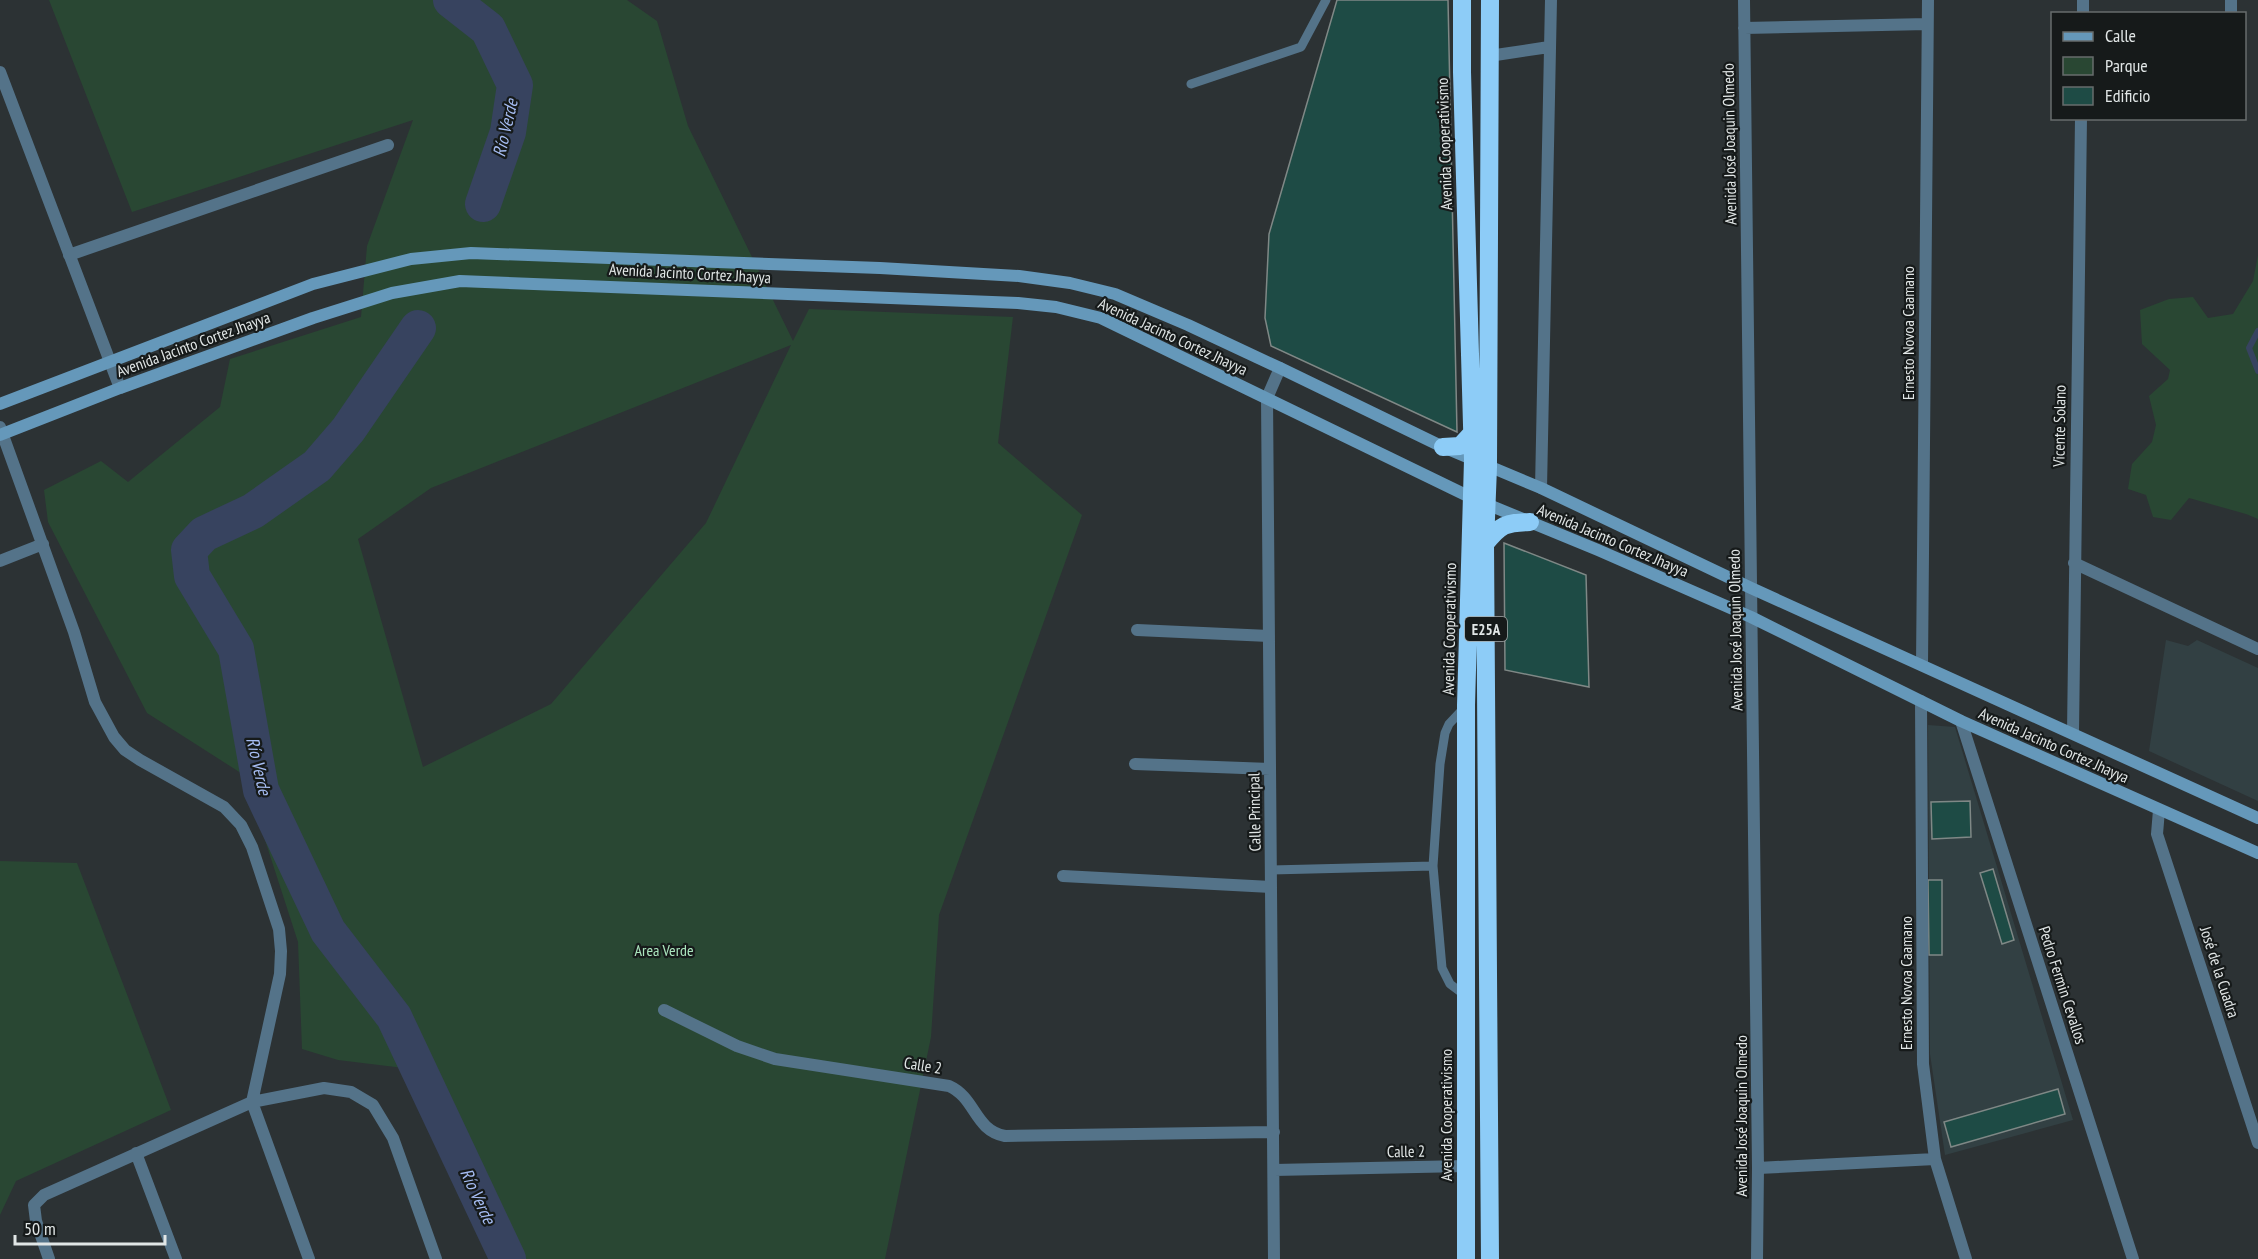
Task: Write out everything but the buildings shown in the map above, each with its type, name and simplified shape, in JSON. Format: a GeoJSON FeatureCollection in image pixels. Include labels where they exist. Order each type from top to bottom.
{"type":"FeatureCollection","features":[{"type":"Feature","properties":{"kind":"highway","name":"Avenida Cooperativismo"},"geometry":{"type":"LineString","coordinates":[[1462,0],[1472,433],[1480,464]]}},
{"type":"Feature","properties":{"kind":"highway","name":"Avenida Cooperativismo"},"geometry":{"type":"LineString","coordinates":[[1466,1259],[1466,705],[1479,502],[1490,0]]}},
{"type":"Feature","properties":{"kind":"highway"},"geometry":{"type":"LineString","coordinates":[[1443,447],[1460,446],[1472,433]]}},
{"type":"Feature","properties":{"kind":"highway","name":"Avenida Cooperativismo"},"geometry":{"type":"LineString","coordinates":[[1479,502],[1485,544],[1490,1259]]}},
{"type":"Feature","properties":{"kind":"highway"},"geometry":{"type":"LineString","coordinates":[[1485,544],[1497,529],[1508,522],[1530,522]]}},
{"type":"Feature","properties":{"kind":"street"},"geometry":{"type":"LineString","coordinates":[[1540,488],[1551,0]]}},
{"type":"Feature","properties":{"kind":"street","name":"Avenida José Joaquin Olmedo"},"geometry":{"type":"LineString","coordinates":[[1744,0],[1758,1168],[1757,1259]]}},
{"type":"Feature","properties":{"kind":"street","name":"Ernesto Novoa Caamano"},"geometry":{"type":"LineString","coordinates":[[1922,665],[1928,0]]}},
{"type":"Feature","properties":{"kind":"street"},"geometry":{"type":"LineString","coordinates":[[1744,28],[1927,24]]}},
{"type":"Feature","properties":{"kind":"street"},"geometry":{"type":"LineString","coordinates":[[1490,56],[1550,47]]}},
{"type":"Feature","properties":{"kind":"street"},"geometry":{"type":"LineString","coordinates":[[0,72],[120,388]]}},
{"type":"Feature","properties":{"kind":"street","name":"Vicente Solano"},"geometry":{"type":"LineString","coordinates":[[2073,734],[2081,120]]}},
{"type":"Feature","properties":{"kind":"street"},"geometry":{"type":"LineString","coordinates":[[69,255],[388,145]]}},
{"type":"Feature","properties":{"kind":"street","name":"Avenida Jacinto Cortez Jhayya"},"geometry":{"type":"LineString","coordinates":[[0,404],[313,284],[411,259],[471,253],[880,268],[1050,280],[1115,294],[1280,368],[1480,464],[1540,488],[1751,588],[2258,818]]}},
{"type":"Feature","properties":{"kind":"street","name":"Avenida Jacinto Cortez Jhayya"},"geometry":{"type":"LineString","coordinates":[[1,432],[313,318],[383,296],[460,281],[1018,303],[1056,307],[1101,318],[1479,502],[1751,617],[1961,721],[2258,853]]}},
{"type":"Feature","properties":{"kind":"street","name":"Calle Principal"},"geometry":{"type":"LineString","coordinates":[[1274,1259],[1267,398],[1280,368]]}},
{"type":"Feature","properties":{"kind":"street"},"geometry":{"type":"LineString","coordinates":[[1,432],[43,544],[95,702],[114,737],[125,750],[140,760],[224,807],[241,825],[252,847],[279,929],[281,951],[280,974],[274,1006],[252,1102],[309,1259]]}},
{"type":"Feature","properties":{"kind":"street"},"geometry":{"type":"LineString","coordinates":[[0,561],[43,544]]}},
{"type":"Feature","properties":{"kind":"street"},"geometry":{"type":"LineString","coordinates":[[2074,562],[2258,649]]}},
{"type":"Feature","properties":{"kind":"street"},"geometry":{"type":"LineString","coordinates":[[1137,630],[1269,636]]}},
{"type":"Feature","properties":{"kind":"street","name":"Ernesto Novoa Caamano"},"geometry":{"type":"LineString","coordinates":[[1921,701],[1923,1064],[1935,1159],[1966,1259]]}},
{"type":"Feature","properties":{"kind":"street","name":"Pedro Fermin Cevallos"},"geometry":{"type":"LineString","coordinates":[[1961,721],[2133,1259]]}},
{"type":"Feature","properties":{"kind":"street"},"geometry":{"type":"LineString","coordinates":[[1136,764],[1270,769]]}},
{"type":"Feature","properties":{"kind":"street","name":"José de la Cuadra"},"geometry":{"type":"LineString","coordinates":[[2159,810],[2157,834],[2258,1143]]}},
{"type":"Feature","properties":{"kind":"street"},"geometry":{"type":"LineString","coordinates":[[1063,876],[1271,887]]}},
{"type":"Feature","properties":{"kind":"street","name":"Calle 2"},"geometry":{"type":"LineString","coordinates":[[664,1010],[737,1046],[775,1059],[949,1086],[965,1096],[982,1124],[996,1134],[1274,1132]]}},
{"type":"Feature","properties":{"kind":"street"},"geometry":{"type":"LineString","coordinates":[[49,1259],[36,1221],[34,1205],[44,1195],[252,1102],[324,1088],[351,1092],[373,1105],[393,1138],[436,1259]]}},
{"type":"Feature","properties":{"kind":"street"},"geometry":{"type":"LineString","coordinates":[[136,1154],[176,1259]]}},
{"type":"Feature","properties":{"kind":"street"},"geometry":{"type":"LineString","coordinates":[[1758,1168],[1935,1159]]}},
{"type":"Feature","properties":{"kind":"street","name":"Calle 2"},"geometry":{"type":"LineString","coordinates":[[1274,1170],[1465,1166]]}},
{"type":"Feature","properties":{"kind":"lane"},"geometry":{"type":"LineString","coordinates":[[1191,84],[1301,47],[1326,0]]}},
{"type":"Feature","properties":{"kind":"lane"},"geometry":{"type":"LineString","coordinates":[[1466,705],[1449,724],[1445,733],[1440,764],[1433,866],[1442,968],[1450,984],[1462,993],[1466,1001]]}},
{"type":"Feature","properties":{"kind":"lane"},"geometry":{"type":"LineString","coordinates":[[1271,870],[1433,866]]}},
{"type":"Feature","properties":{"kind":"shaded area"},"geometry":{"type":"Polygon","coordinates":[[[2166,640],[2188,646],[2197,640],[2258,668],[2258,801],[2149,751],[2166,640]]]}},
{"type":"Feature","properties":{"kind":"shaded area"},"geometry":{"type":"Polygon","coordinates":[[[1928,725],[1955,727],[2073,1120],[1945,1155],[1930,1054],[1928,725]]]}},
{"type":"Feature","properties":{"kind":"green space","name":"Area Verde"},"geometry":{"type":"Polygon","coordinates":[[[49,0],[627,0],[657,21],[688,126],[793,341],[809,309],[1013,317],[998,443],[1082,515],[939,915],[931,1037],[885,1259],[496,1259],[475,1185],[420,1070],[338,1060],[302,1049],[298,942],[244,775],[147,713],[48,522],[44,490],[101,461],[128,482],[220,407],[230,359],[361,317],[367,246],[413,120],[132,212],[49,0]],[[791,345],[431,488],[358,539],[423,767],[551,704],[706,523],[791,345]]]}},
{"type":"Feature","properties":{"kind":"green space"},"geometry":{"type":"Polygon","coordinates":[[[2258,255],[2258,519],[2189,498],[2171,520],[2153,517],[2146,495],[2128,489],[2132,464],[2152,442],[2156,425],[2149,396],[2168,379],[2170,370],[2142,344],[2140,310],[2169,299],[2193,297],[2208,318],[2233,314],[2253,281],[2258,255]]]}},
{"type":"Feature","properties":{"kind":"green space"},"geometry":{"type":"Polygon","coordinates":[[[0,861],[77,863],[171,1110],[16,1181],[0,1215],[0,861]]]}},
{"type":"Feature","properties":{"kind":"waterway","name":"Río Verde"},"geometry":{"type":"LineString","coordinates":[[451,0],[488,29],[515,85],[508,132],[483,204]]}},
{"type":"Feature","properties":{"kind":"waterway","name":"Río Verde"},"geometry":{"type":"LineString","coordinates":[[418,328],[348,430],[317,466],[253,511],[204,534],[189,550],[192,576],[236,649],[261,790],[328,931],[394,1017],[508,1259]]}},
{"type":"Feature","properties":{"kind":"waterway"},"geometry":{"type":"LineString","coordinates":[[2258,331],[2249,348],[2258,371]]}}]}
